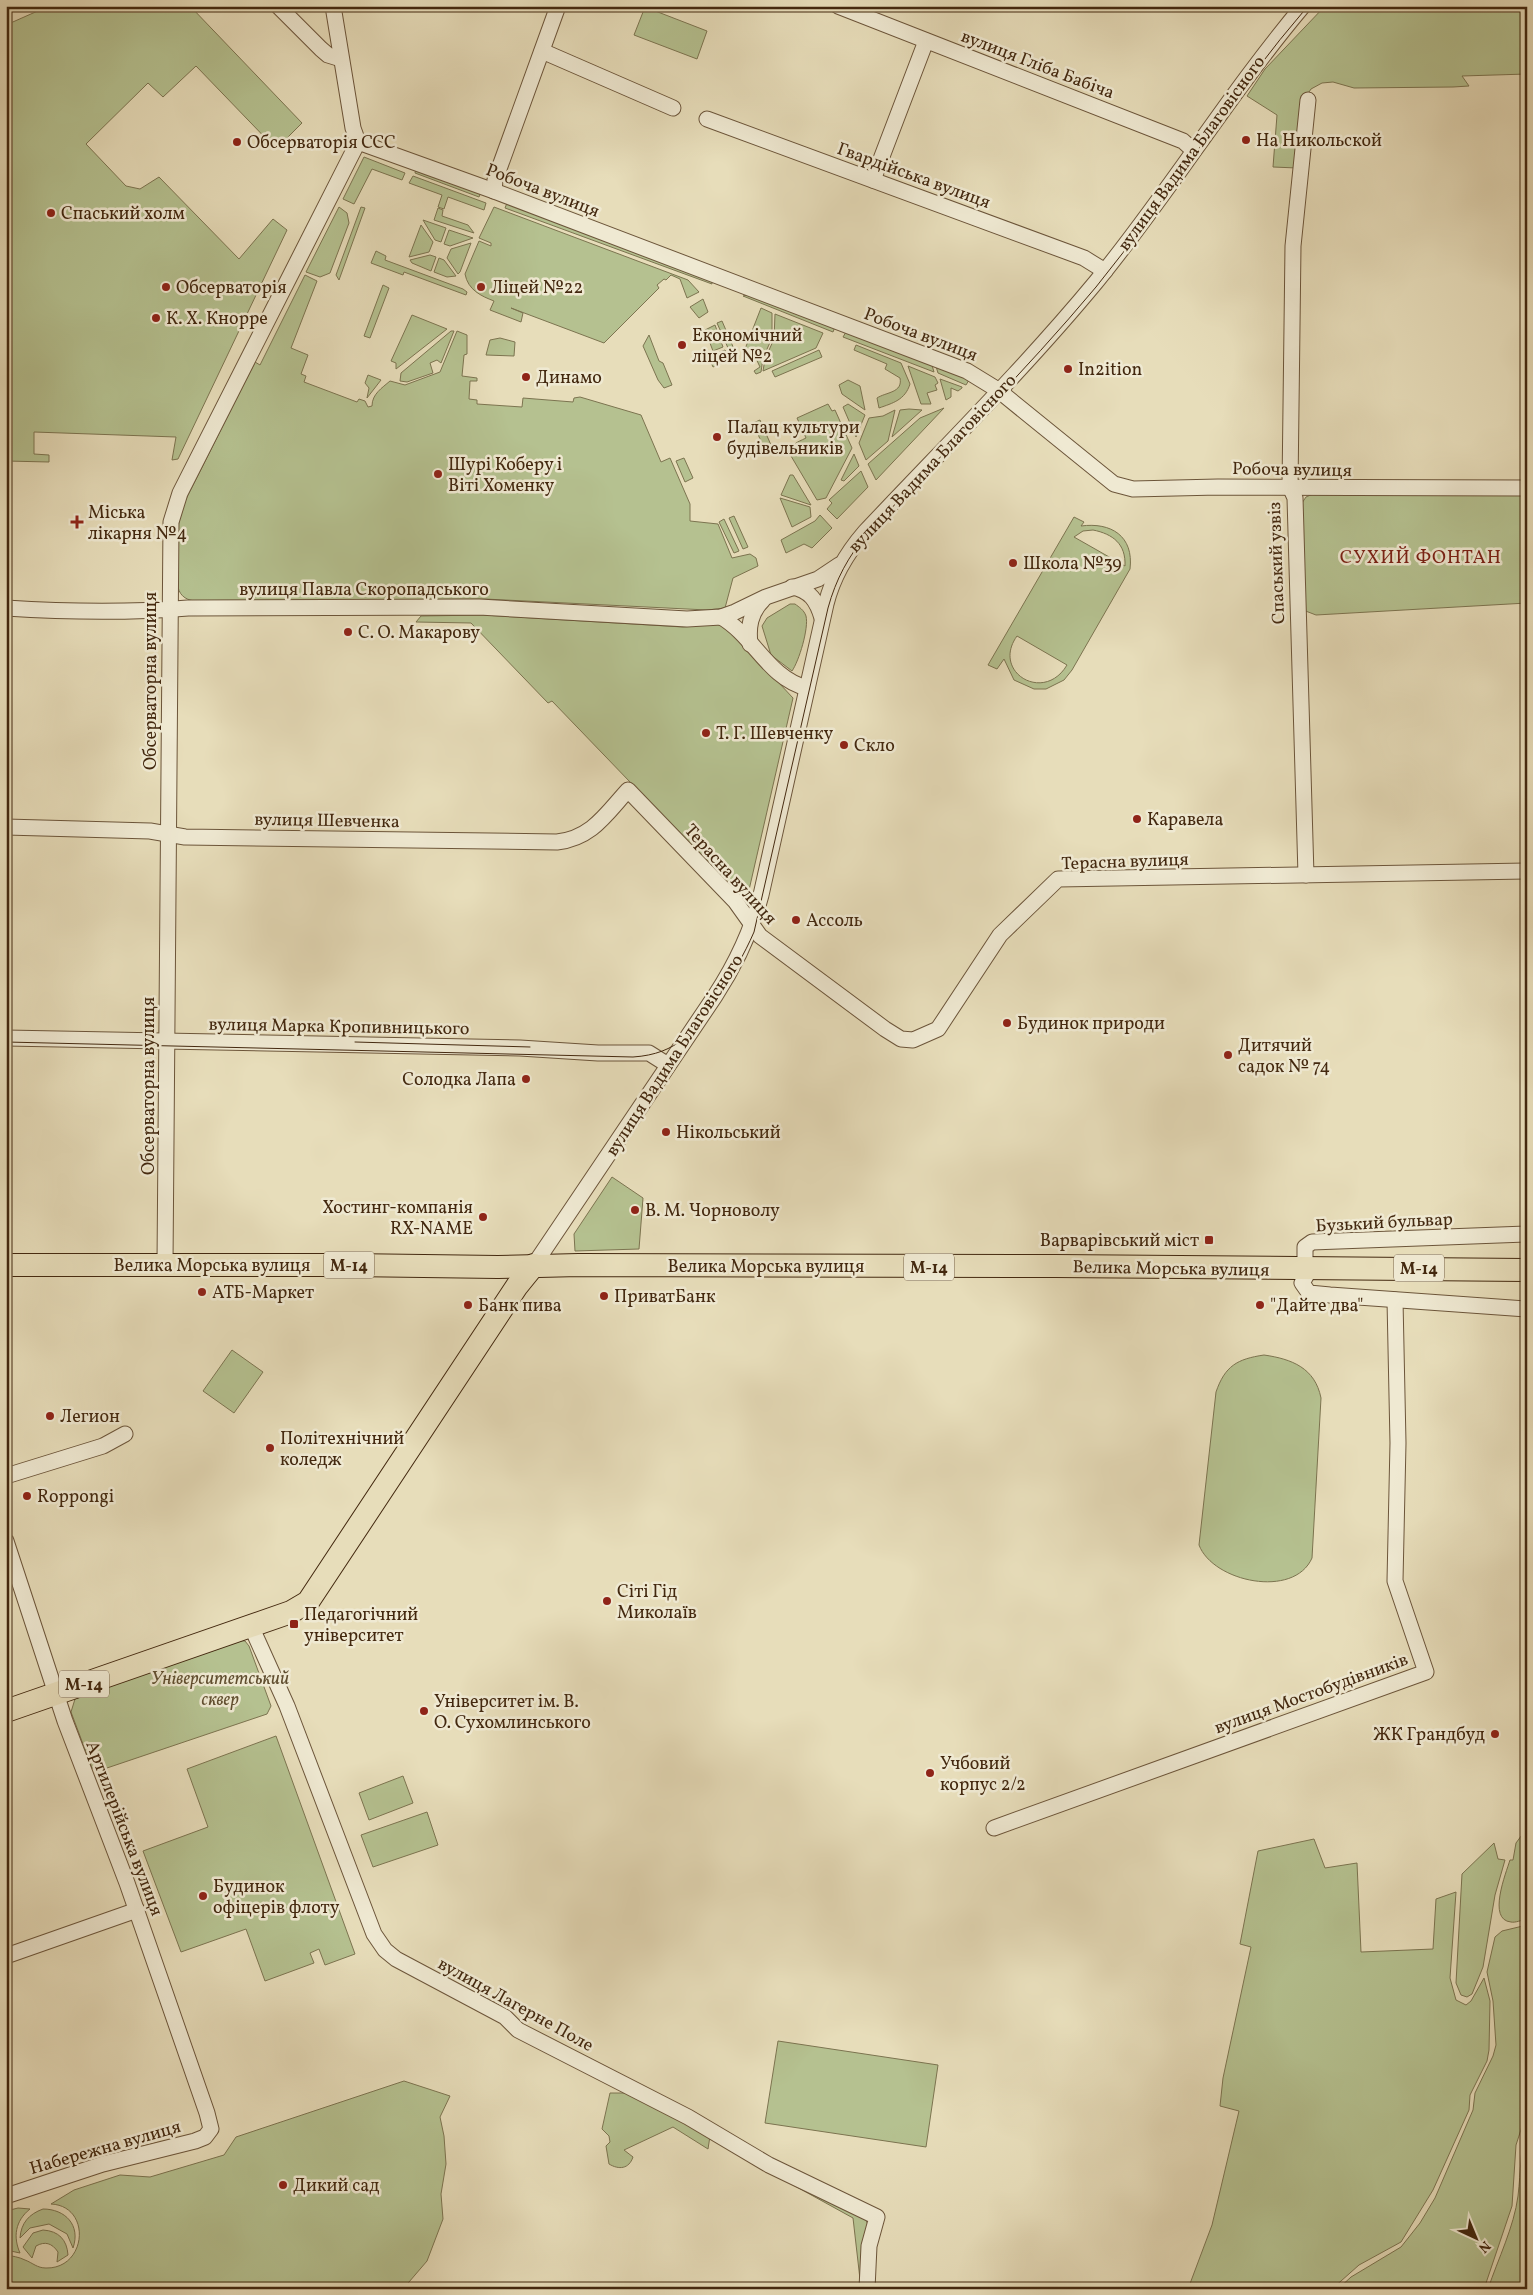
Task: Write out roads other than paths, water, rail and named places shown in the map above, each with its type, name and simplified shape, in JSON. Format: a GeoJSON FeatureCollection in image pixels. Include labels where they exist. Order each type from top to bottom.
{"type":"FeatureCollection","features":[{"type":"Feature","properties":{"kind":"highway","name":"Велика Морська вулиця"},"geometry":{"type":"LineString","coordinates":[[6,1265],[165,1264],[498,1268],[534,1265],[1527,1270]]}},
{"type":"Feature","properties":{"kind":"highway","name":"вулиця Вадима Благовісного"},"geometry":{"type":"LineString","coordinates":[[6,1711],[291,1612],[308,1602],[517,1286],[534,1265]]}},
{"type":"Feature","properties":{"kind":"street"},"geometry":{"type":"LineString","coordinates":[[278,6],[328,55],[341,59]]}},
{"type":"Feature","properties":{"kind":"street"},"geometry":{"type":"LineString","coordinates":[[333,6],[341,59],[358,142]]}},
{"type":"Feature","properties":{"kind":"street"},"geometry":{"type":"LineString","coordinates":[[494,191],[495,180],[558,6]]}},
{"type":"Feature","properties":{"kind":"street","name":"вулиця Гліба Бабіча"},"geometry":{"type":"LineString","coordinates":[[838,6],[1183,141],[1194,150]]}},
{"type":"Feature","properties":{"kind":"street","name":"вулиця Вадима Благовісного"},"geometry":{"type":"LineString","coordinates":[[534,1265],[727,976],[742,951],[753,926],[822,618],[830,586],[842,562],[865,532],[1051,335],[1105,271],[1268,47],[1303,6]]}},
{"type":"Feature","properties":{"kind":"street"},"geometry":{"type":"LineString","coordinates":[[873,180],[926,41]]}},
{"type":"Feature","properties":{"kind":"street"},"geometry":{"type":"LineString","coordinates":[[542,51],[673,108]]}},
{"type":"Feature","properties":{"kind":"street","name":"Спаський узвіз"},"geometry":{"type":"LineString","coordinates":[[1306,875],[1295,498],[1290,487],[1294,246],[1308,100]]}},
{"type":"Feature","properties":{"kind":"street","name":"Гвардійська вулиця"},"geometry":{"type":"LineString","coordinates":[[707,119],[1084,258],[1105,271]]}},
{"type":"Feature","properties":{"kind":"street","name":"Робоча вулиця"},"geometry":{"type":"LineString","coordinates":[[358,142],[494,191],[968,370],[998,390],[1114,484],[1134,489],[1290,487],[1527,488]]}},
{"type":"Feature","properties":{"kind":"street","name":"Обсерваторна вулиця"},"geometry":{"type":"LineString","coordinates":[[165,1264],[169,539],[171,522],[177,501],[358,142]]}},
{"type":"Feature","properties":{"kind":"street","name":"вулиця Павла Скоропадського"},"geometry":{"type":"LineString","coordinates":[[6,608],[62,611],[479,607],[688,619],[721,617],[792,587],[818,580],[842,562]]}},
{"type":"Feature","properties":{"kind":"street"},"geometry":{"type":"LineString","coordinates":[[792,587],[809,593],[816,601],[822,618]]}},
{"type":"Feature","properties":{"kind":"street"},"geometry":{"type":"LineString","coordinates":[[750,644],[750,620],[757,606],[766,597]]}},
{"type":"Feature","properties":{"kind":"street"},"geometry":{"type":"LineString","coordinates":[[721,617],[736,627],[750,644],[788,681],[807,688]]}},
{"type":"Feature","properties":{"kind":"street","name":"Терасна вулиця"},"geometry":{"type":"LineString","coordinates":[[628,790],[735,901],[770,945],[901,1039],[913,1040],[938,1029],[1000,935],[1058,879],[1527,871]]}},
{"type":"Feature","properties":{"kind":"street","name":"вулиця Шевченка"},"geometry":{"type":"LineString","coordinates":[[6,827],[150,831],[186,837],[564,841],[585,835],[628,790]]}},
{"type":"Feature","properties":{"kind":"street","name":"вулиця Марка Кропивницького"},"geometry":{"type":"LineString","coordinates":[[6,1038],[520,1048],[598,1053],[649,1053],[668,1065]]}},
{"type":"Feature","properties":{"kind":"street","name":"Бузький бульвар"},"geometry":{"type":"LineString","coordinates":[[1527,1234],[1312,1242],[1305,1247],[1305,1260],[1310,1269],[1302,1283],[1310,1293],[1527,1309]]}},
{"type":"Feature","properties":{"kind":"street","name":"вулиця Мостобудівників"},"geometry":{"type":"LineString","coordinates":[[994,1828],[1426,1672],[1395,1581],[1398,1443],[1396,1300]]}},
{"type":"Feature","properties":{"kind":"street"},"geometry":{"type":"LineString","coordinates":[[6,1476],[103,1446],[125,1434]]}},
{"type":"Feature","properties":{"kind":"street","name":"Артилерійська вулиця"},"geometry":{"type":"LineString","coordinates":[[6,1541],[85,1778],[137,1910],[207,2114],[210,2129]]}},
{"type":"Feature","properties":{"kind":"street","name":"вулиця Лагерне Поле"},"geometry":{"type":"LineString","coordinates":[[251,1626],[287,1706],[374,1934],[385,1950],[420,1973],[505,2017],[518,2030],[688,2117],[769,2164],[877,2217],[868,2246],[867,2289]]}},
{"type":"Feature","properties":{"kind":"street"},"geometry":{"type":"LineString","coordinates":[[6,1956],[137,1910]]}},
{"type":"Feature","properties":{"kind":"street","name":"Набережна вулиця"},"geometry":{"type":"LineString","coordinates":[[6,2196],[103,2164],[195,2141],[205,2137],[210,2129]]}},
{"type":"Feature","properties":{"kind":"tram line"},"geometry":{"type":"LineString","coordinates":[[6,1042],[633,1057],[649,1055],[674,1046],[693,1030],[718,996],[738,965],[754,932],[828,608],[835,587],[848,560],[867,534],[1012,381],[1096,287],[1150,217],[1253,75],[1308,6]]}},
{"type":"Feature","properties":{"kind":"tram line"},"geometry":{"type":"LineString","coordinates":[[355,1042],[530,1047]]}},
{"type":"Feature","properties":{"kind":"place","name":"На Никольской"},"geometry":{"type":"Point","coordinates":[1246,140]}},
{"type":"Feature","properties":{"kind":"place","name":"Обсерваторія ССС"},"geometry":{"type":"Point","coordinates":[237,142]}},
{"type":"Feature","properties":{"kind":"place","name":"Спаський холм"},"geometry":{"type":"Point","coordinates":[51,213]}},
{"type":"Feature","properties":{"kind":"place","name":"Обсерваторія"},"geometry":{"type":"Point","coordinates":[166,287]}},
{"type":"Feature","properties":{"kind":"place","name":"Ліцей №22"},"geometry":{"type":"Point","coordinates":[481,287]}},
{"type":"Feature","properties":{"kind":"place","name":"К. Х. Кнорре"},"geometry":{"type":"Point","coordinates":[156,318]}},
{"type":"Feature","properties":{"kind":"place","name":"Економічний ліцей №2"},"geometry":{"type":"Point","coordinates":[682,345]}},
{"type":"Feature","properties":{"kind":"place","name":"In2ition"},"geometry":{"type":"Point","coordinates":[1068,369]}},
{"type":"Feature","properties":{"kind":"place","name":"Динамо"},"geometry":{"type":"Point","coordinates":[526,377]}},
{"type":"Feature","properties":{"kind":"place","name":"Палац культури будівельників"},"geometry":{"type":"Point","coordinates":[717,437]}},
{"type":"Feature","properties":{"kind":"place","name":"Шурі Коберу і Віті Хоменку"},"geometry":{"type":"Point","coordinates":[438,474]}},
{"type":"Feature","properties":{"kind":"place","name":"Міська лікарня №4"},"geometry":{"type":"Point","coordinates":[77,522]}},
{"type":"Feature","properties":{"kind":"place","name":"Школа №39"},"geometry":{"type":"Point","coordinates":[1013,563]}},
{"type":"Feature","properties":{"kind":"place","name":"С. О. Макарову"},"geometry":{"type":"Point","coordinates":[348,632]}},
{"type":"Feature","properties":{"kind":"place","name":"Т. Г. Шевченку"},"geometry":{"type":"Point","coordinates":[706,733]}},
{"type":"Feature","properties":{"kind":"place","name":"Скло"},"geometry":{"type":"Point","coordinates":[844,745]}},
{"type":"Feature","properties":{"kind":"place","name":"Каравела"},"geometry":{"type":"Point","coordinates":[1137,819]}},
{"type":"Feature","properties":{"kind":"place","name":"Ассоль"},"geometry":{"type":"Point","coordinates":[796,920]}},
{"type":"Feature","properties":{"kind":"place","name":"Будинок природи"},"geometry":{"type":"Point","coordinates":[1007,1023]}},
{"type":"Feature","properties":{"kind":"place","name":"Дитячий садок № 74"},"geometry":{"type":"Point","coordinates":[1228,1055]}},
{"type":"Feature","properties":{"kind":"place","name":"Солодка Лапа"},"geometry":{"type":"Point","coordinates":[526,1079]}},
{"type":"Feature","properties":{"kind":"place","name":"Нікольський"},"geometry":{"type":"Point","coordinates":[666,1132]}},
{"type":"Feature","properties":{"kind":"place","name":"В. М. Чорноволу"},"geometry":{"type":"Point","coordinates":[635,1210]}},
{"type":"Feature","properties":{"kind":"place","name":"Хостинг-компанія RX-NAME"},"geometry":{"type":"Point","coordinates":[483,1217]}},
{"type":"Feature","properties":{"kind":"place","name":"Варварівський міст"},"geometry":{"type":"Point","coordinates":[1209,1240]}},
{"type":"Feature","properties":{"kind":"place","name":"АТБ-Маркет"},"geometry":{"type":"Point","coordinates":[202,1292]}},
{"type":"Feature","properties":{"kind":"place","name":"ПриватБанк"},"geometry":{"type":"Point","coordinates":[604,1296]}},
{"type":"Feature","properties":{"kind":"place","name":"Банк пива"},"geometry":{"type":"Point","coordinates":[468,1305]}},
{"type":"Feature","properties":{"kind":"place","name":"\"Дайте два\""},"geometry":{"type":"Point","coordinates":[1260,1305]}},
{"type":"Feature","properties":{"kind":"place","name":"Легион"},"geometry":{"type":"Point","coordinates":[50,1416]}},
{"type":"Feature","properties":{"kind":"place","name":"Політехнічний коледж"},"geometry":{"type":"Point","coordinates":[270,1448]}},
{"type":"Feature","properties":{"kind":"place","name":"Roppongi"},"geometry":{"type":"Point","coordinates":[27,1496]}},
{"type":"Feature","properties":{"kind":"place","name":"Сіті Гід Миколаїв"},"geometry":{"type":"Point","coordinates":[607,1601]}},
{"type":"Feature","properties":{"kind":"place","name":"Педагогічний університет"},"geometry":{"type":"Point","coordinates":[294,1624]}},
{"type":"Feature","properties":{"kind":"place","name":"Університет ім. В. О. Сухомлинського"},"geometry":{"type":"Point","coordinates":[424,1711]}},
{"type":"Feature","properties":{"kind":"place","name":"ЖК Грандбуд"},"geometry":{"type":"Point","coordinates":[1495,1734]}},
{"type":"Feature","properties":{"kind":"place","name":"Учбовий корпус 2/2"},"geometry":{"type":"Point","coordinates":[930,1773]}},
{"type":"Feature","properties":{"kind":"place","name":"Будинок офіцерів флоту"},"geometry":{"type":"Point","coordinates":[203,1896]}},
{"type":"Feature","properties":{"kind":"place","name":"Дикий сад"},"geometry":{"type":"Point","coordinates":[283,2185]}},
{"type":"Feature","properties":{"kind":"district","name":"СУХИЙ ФОНТАН"},"geometry":{"type":"Point","coordinates":[1421,556]}},
{"type":"Feature","properties":{"kind":"park label","name":"Університетський сквер"},"geometry":{"type":"Point","coordinates":[220,1688]}}]}
